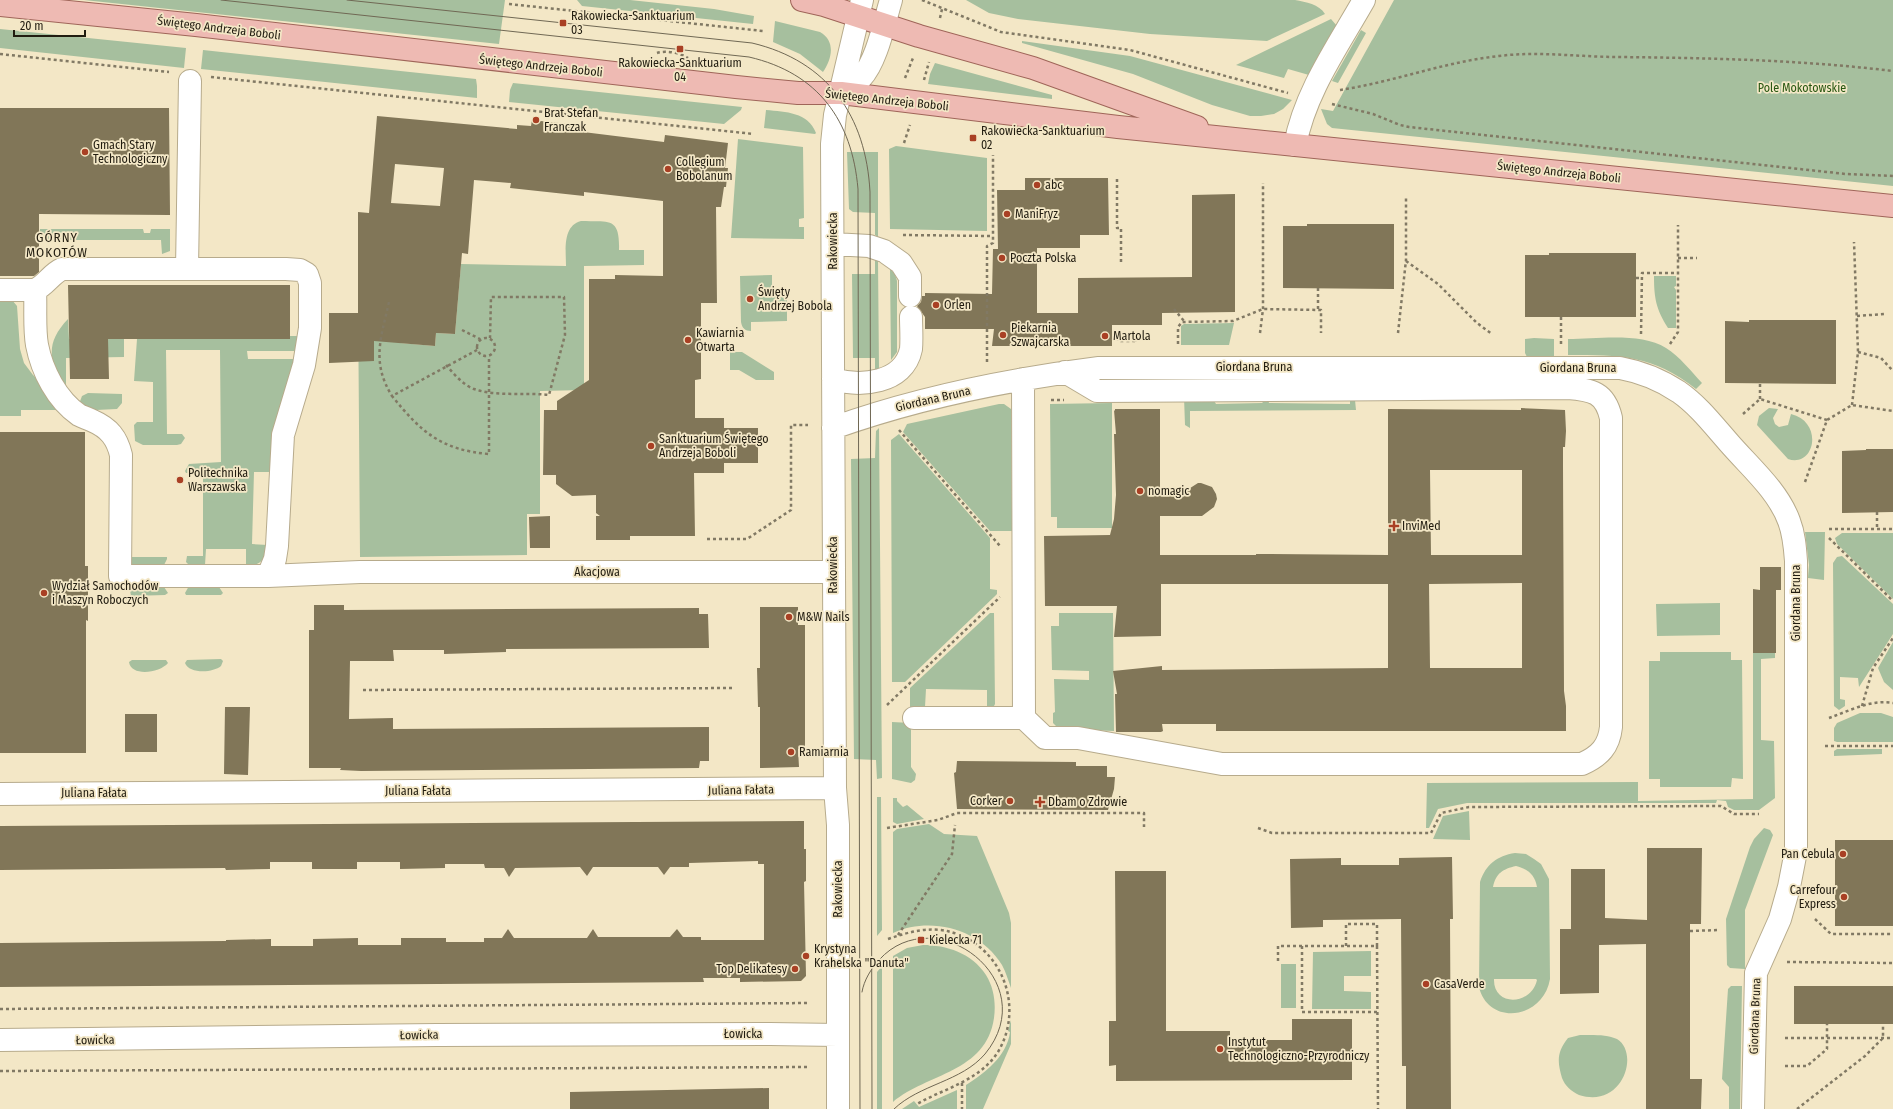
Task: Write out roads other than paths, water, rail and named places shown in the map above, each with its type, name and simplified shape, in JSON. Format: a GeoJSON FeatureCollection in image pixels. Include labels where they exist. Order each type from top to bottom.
{"type":"FeatureCollection","features":[{"type":"Feature","properties":{"kind":"main road","name":"Świętego Andrzeja Boboli"},"geometry":{"type":"LineString","coordinates":[[802,0],[861,8],[884,25],[1073,82],[1226,138]]}},
{"type":"Feature","properties":{"kind":"main road","name":"Świętego Andrzeja Boboli"},"geometry":{"type":"LineString","coordinates":[[0,5],[758,90],[798,93],[841,93],[1118,127],[1893,206]]}},
{"type":"Feature","properties":{"kind":"street"},"geometry":{"type":"LineString","coordinates":[[841,93],[853,86],[862,78],[868,68],[884,25],[891,0]]}},
{"type":"Feature","properties":{"kind":"street"},"geometry":{"type":"LineString","coordinates":[[1295,145],[1299,124],[1309,99],[1364,0]]}},
{"type":"Feature","properties":{"kind":"street","name":"Rakowiecka"},"geometry":{"type":"LineString","coordinates":[[838,1109],[838,825],[835,788],[833,572],[832,144],[833,126],[861,8]]}},
{"type":"Feature","properties":{"kind":"street"},"geometry":{"type":"LineString","coordinates":[[187,269],[190,77]]}},
{"type":"Feature","properties":{"kind":"street"},"geometry":{"type":"LineString","coordinates":[[832,244],[869,246],[884,251],[901,263],[910,277],[911,307],[911,348],[906,361],[900,370],[885,378],[870,382],[845,382],[833,379]]}},
{"type":"Feature","properties":{"kind":"street"},"geometry":{"type":"LineString","coordinates":[[0,290],[35,290],[42,287],[54,273],[62,269],[300,270],[307,274],[310,283],[310,328],[308,347],[283,435],[277,546],[275,559],[268,576]]}},
{"type":"Feature","properties":{"kind":"street","name":"Akacjowa"},"geometry":{"type":"LineString","coordinates":[[35,290],[37,344],[41,360],[48,377],[58,393],[69,406],[80,415],[108,429],[117,441],[120,448],[122,455],[120,576],[268,576],[360,572],[833,572]]}},
{"type":"Feature","properties":{"kind":"street","name":"Giordana Bruna"},"geometry":{"type":"LineString","coordinates":[[833,428],[892,408],[1023,379],[1099,368],[1620,368],[1651,376],[1680,393],[1697,407],[1768,487],[1781,504],[1790,522],[1795,541],[1796,851],[1790,887],[1780,918],[1756,973],[1753,1109]]}},
{"type":"Feature","properties":{"kind":"street"},"geometry":{"type":"LineString","coordinates":[[914,718],[1024,718],[1045,738],[1078,738],[1222,764],[1582,764],[1594,758],[1606,746],[1610,737],[1612,727],[1611,418],[1608,407],[1602,397],[1592,391],[1568,388],[1097,391],[1065,372]]}},
{"type":"Feature","properties":{"kind":"street"},"geometry":{"type":"LineString","coordinates":[[1023,379],[1024,718]]}},
{"type":"Feature","properties":{"kind":"street","name":"Juliana Fałata"},"geometry":{"type":"LineString","coordinates":[[0,794],[835,788]]}},
{"type":"Feature","properties":{"kind":"street","name":"Łowicka"},"geometry":{"type":"LineString","coordinates":[[0,1040],[437,1035],[838,1035]]}},
{"type":"Feature","properties":{"kind":"tram line"},"geometry":{"type":"LineString","coordinates":[[221,0],[749,57],[773,64],[794,75],[812,88],[827,103],[839,121],[848,142],[854,164],[858,189],[860,1109]]}},
{"type":"Feature","properties":{"kind":"tram line"},"geometry":{"type":"LineString","coordinates":[[347,0],[752,43],[779,51],[802,63],[822,78],[838,96],[851,116],[861,139],[867,165],[870,192],[872,1109]]}},
{"type":"Feature","properties":{"kind":"tram line"},"geometry":{"type":"LineString","coordinates":[[862,992],[868,975],[879,960],[902,943],[928,938],[953,943],[976,956],[993,976],[1002,1000],[1000,1026],[985,1054],[964,1071],[916,1094],[894,1109]]}},
{"type":"Feature","properties":{"kind":"place","name":"Rakowiecka-Sanktuarium 03"},"geometry":{"type":"Point","coordinates":[563,23]}},
{"type":"Feature","properties":{"kind":"place","name":"Rakowiecka-Sanktuarium 04"},"geometry":{"type":"Point","coordinates":[680,49]}},
{"type":"Feature","properties":{"kind":"place","name":"Brat Stefan Franczak"},"geometry":{"type":"Point","coordinates":[536,120]}},
{"type":"Feature","properties":{"kind":"place","name":"Rakowiecka-Sanktuarium 02"},"geometry":{"type":"Point","coordinates":[973,138]}},
{"type":"Feature","properties":{"kind":"place","name":"Gmach Stary Technologiczny"},"geometry":{"type":"Point","coordinates":[85,152]}},
{"type":"Feature","properties":{"kind":"place","name":"Collegium Bobolanum"},"geometry":{"type":"Point","coordinates":[668,169]}},
{"type":"Feature","properties":{"kind":"place","name":"abc"},"geometry":{"type":"Point","coordinates":[1037,185]}},
{"type":"Feature","properties":{"kind":"place","name":"ManiFryz"},"geometry":{"type":"Point","coordinates":[1007,214]}},
{"type":"Feature","properties":{"kind":"place","name":"Poczta Polska"},"geometry":{"type":"Point","coordinates":[1002,258]}},
{"type":"Feature","properties":{"kind":"place","name":"Święty Andrzej Bobola"},"geometry":{"type":"Point","coordinates":[750,299]}},
{"type":"Feature","properties":{"kind":"place","name":"Orlen"},"geometry":{"type":"Point","coordinates":[936,305]}},
{"type":"Feature","properties":{"kind":"place","name":"Piekarnia Szwajcarska"},"geometry":{"type":"Point","coordinates":[1003,335]}},
{"type":"Feature","properties":{"kind":"place","name":"Martola"},"geometry":{"type":"Point","coordinates":[1105,336]}},
{"type":"Feature","properties":{"kind":"place","name":"Kawiarnia Otwarta"},"geometry":{"type":"Point","coordinates":[688,340]}},
{"type":"Feature","properties":{"kind":"place","name":"Sanktuarium Świętego Andrzeja Boboli"},"geometry":{"type":"Point","coordinates":[651,446]}},
{"type":"Feature","properties":{"kind":"place","name":"Politechnika Warszawska"},"geometry":{"type":"Point","coordinates":[180,480]}},
{"type":"Feature","properties":{"kind":"place","name":"nomagic"},"geometry":{"type":"Point","coordinates":[1140,491]}},
{"type":"Feature","properties":{"kind":"place","name":"InviMed"},"geometry":{"type":"Point","coordinates":[1394,526]}},
{"type":"Feature","properties":{"kind":"place","name":"Wydział Samochodów i Maszyn Roboczych"},"geometry":{"type":"Point","coordinates":[44,593]}},
{"type":"Feature","properties":{"kind":"place","name":"M&W Nails"},"geometry":{"type":"Point","coordinates":[789,617]}},
{"type":"Feature","properties":{"kind":"place","name":"Ramiarnia"},"geometry":{"type":"Point","coordinates":[791,752]}},
{"type":"Feature","properties":{"kind":"place","name":"Corker"},"geometry":{"type":"Point","coordinates":[1010,801]}},
{"type":"Feature","properties":{"kind":"place","name":"Dbam o Zdrowie"},"geometry":{"type":"Point","coordinates":[1040,802]}},
{"type":"Feature","properties":{"kind":"place","name":"Pan Cebula"},"geometry":{"type":"Point","coordinates":[1843,854]}},
{"type":"Feature","properties":{"kind":"place","name":"Carrefour Express"},"geometry":{"type":"Point","coordinates":[1844,897]}},
{"type":"Feature","properties":{"kind":"place","name":"Kielecka 71"},"geometry":{"type":"Point","coordinates":[921,940]}},
{"type":"Feature","properties":{"kind":"place","name":"Krystyna Krahelska \"Danuta\""},"geometry":{"type":"Point","coordinates":[806,956]}},
{"type":"Feature","properties":{"kind":"place","name":"Top Delikatesy"},"geometry":{"type":"Point","coordinates":[795,969]}},
{"type":"Feature","properties":{"kind":"place","name":"CasaVerde"},"geometry":{"type":"Point","coordinates":[1426,984]}},
{"type":"Feature","properties":{"kind":"place","name":"Instytut Technologiczno-Przyrodniczy"},"geometry":{"type":"Point","coordinates":[1220,1049]}},
{"type":"Feature","properties":{"kind":"district","name":"GÓRNY MOKOTÓW"},"geometry":{"type":"Point","coordinates":[57,244]}},
{"type":"Feature","properties":{"kind":"park label","name":"Pole Mokotowskie"},"geometry":{"type":"Point","coordinates":[1802,88]}}]}
